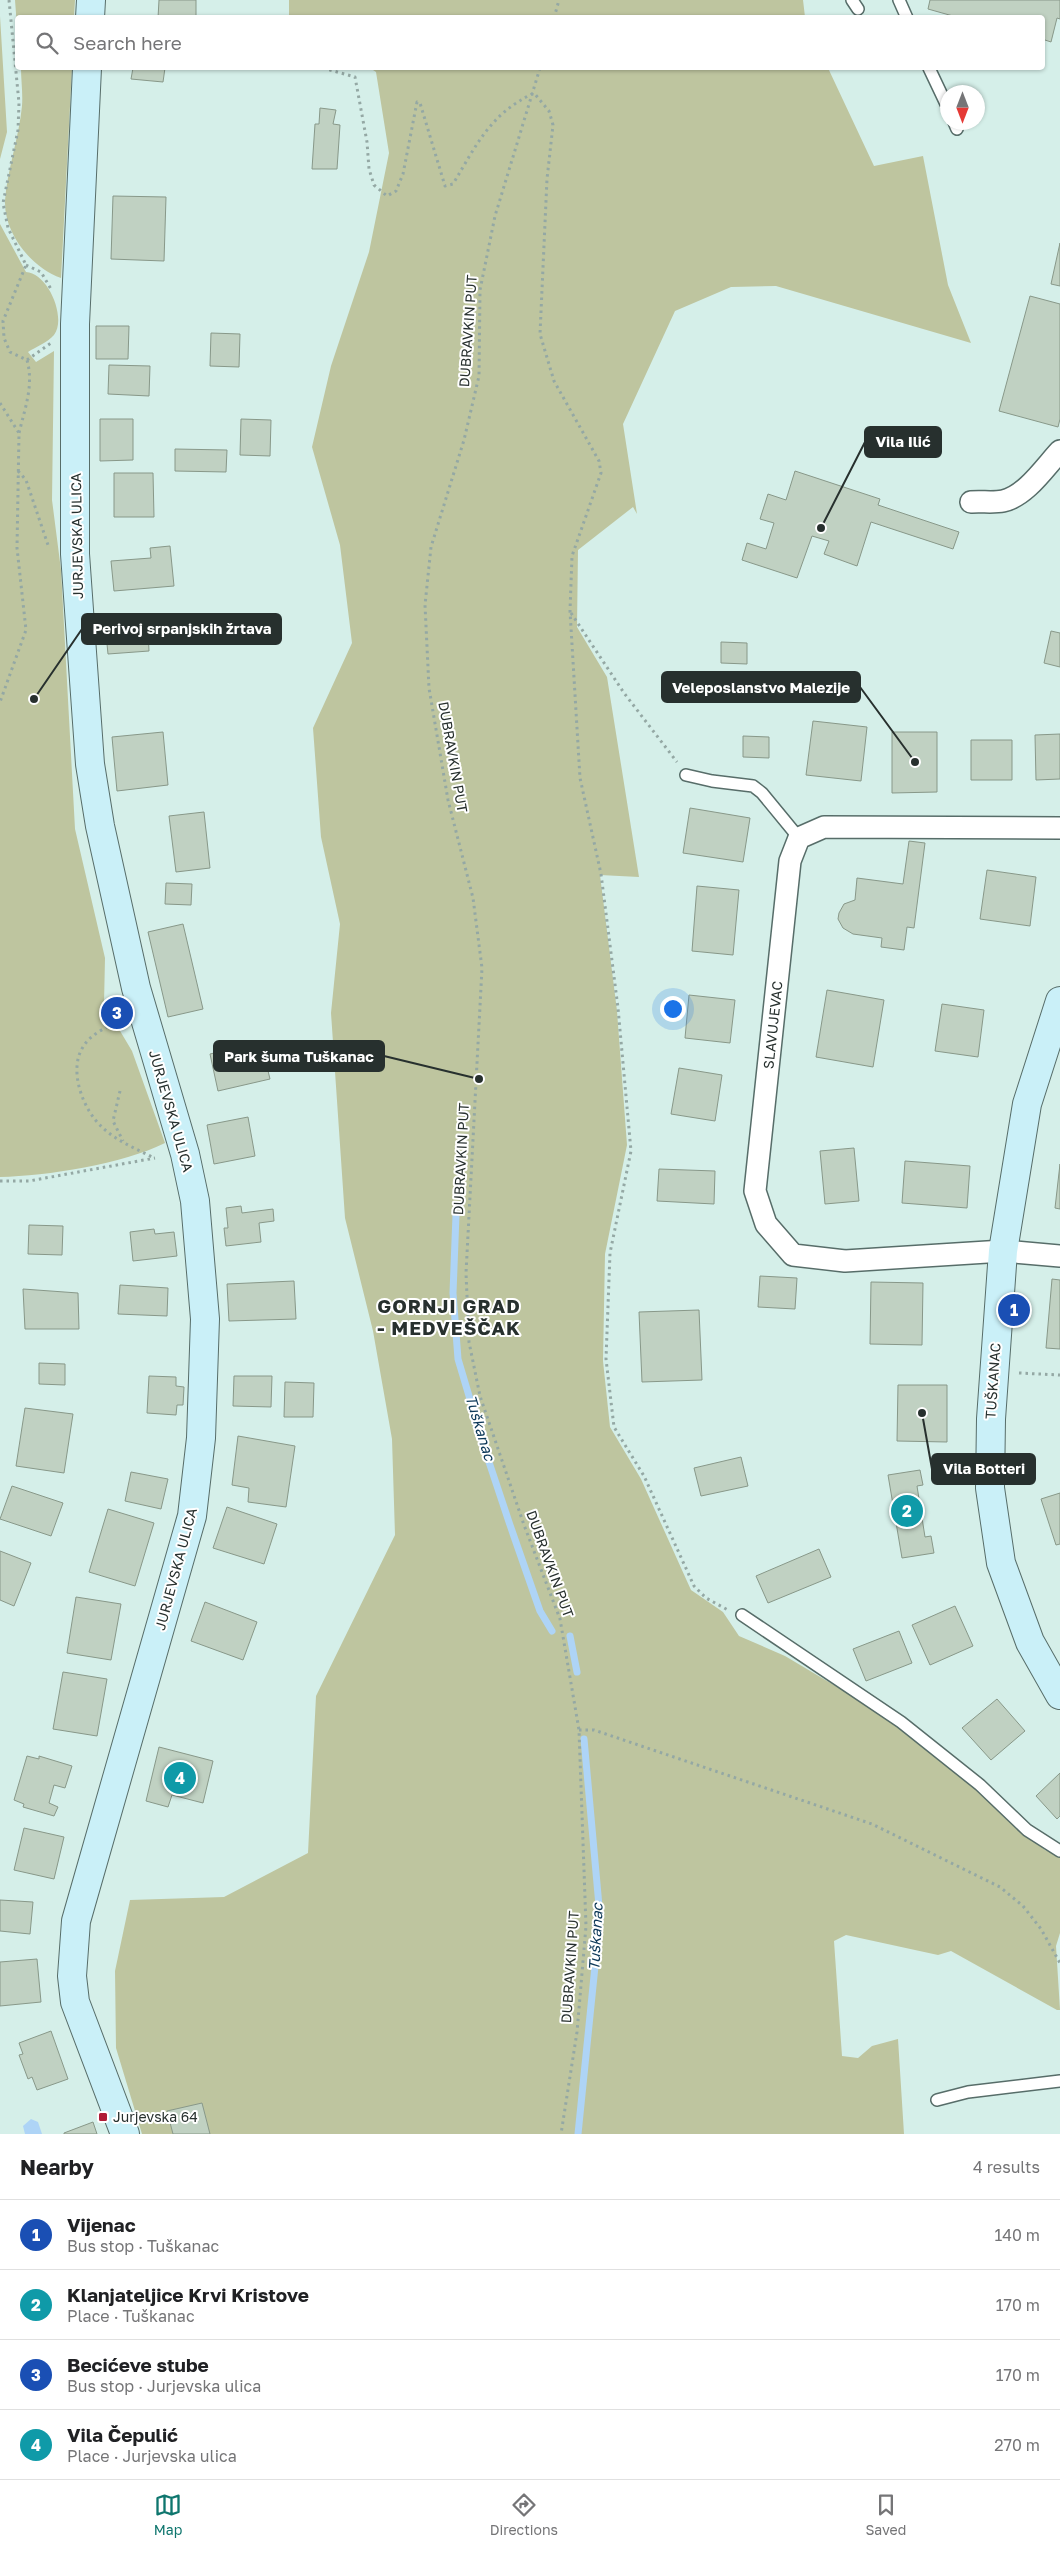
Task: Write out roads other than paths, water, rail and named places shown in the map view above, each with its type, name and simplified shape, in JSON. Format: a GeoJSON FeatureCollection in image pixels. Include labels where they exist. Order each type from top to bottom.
{"type":"FeatureCollection","features":[{"type":"Feature","properties":{"kind":"street"},"geometry":{"type":"LineString","coordinates":[[90,15],[91,0]]}},
{"type":"Feature","properties":{"kind":"street","name":"JURJEVSKA ULICA"},"geometry":{"type":"LineString","coordinates":[[87,70],[75,366],[75,554],[89,756],[100,826],[136,988],[185,1154],[195,1201],[205,1319],[201,1438],[192,1516],[76,1921],[72,1953],[72,1976],[76,2002],[125,2134]]}},
{"type":"Feature","properties":{"kind":"street"},"geometry":{"type":"LineString","coordinates":[[971,502],[1003,501],[1010,498],[1024,488],[1060,451]]}},
{"type":"Feature","properties":{"kind":"street"},"geometry":{"type":"LineString","coordinates":[[799,838],[824,827],[1060,828]]}},
{"type":"Feature","properties":{"kind":"street","name":"SLAVUJEVAC"},"geometry":{"type":"LineString","coordinates":[[799,838],[790,861],[755,1191],[766,1224],[792,1255],[836,1260],[1003,1251],[1060,1256]]}},
{"type":"Feature","properties":{"kind":"street","name":"TUŠKANAC"},"geometry":{"type":"LineString","coordinates":[[1060,1001],[1027,1104],[1003,1251],[991,1419],[990,1488],[1001,1563],[1030,1642],[1060,1695]]}},
{"type":"Feature","properties":{"kind":"lane"},"geometry":{"type":"LineString","coordinates":[[899,0],[906,15]]}},
{"type":"Feature","properties":{"kind":"lane"},"geometry":{"type":"LineString","coordinates":[[930,70],[940,91]]}},
{"type":"Feature","properties":{"kind":"lane"},"geometry":{"type":"LineString","coordinates":[[686,775],[712,781],[753,786],[762,793],[799,838]]}},
{"type":"Feature","properties":{"kind":"lane"},"geometry":{"type":"LineString","coordinates":[[742,1614],[901,1722],[980,1785],[1027,1830],[1060,1850]]}},
{"type":"Feature","properties":{"kind":"lane"},"geometry":{"type":"LineString","coordinates":[[938,2100],[968,2092],[1060,2081]]}},
{"type":"Feature","properties":{"kind":"water"},"geometry":{"type":"Polygon","coordinates":[[[31,2119],[38,2122],[42,2134],[25,2134],[23,2126],[31,2119]]]}},
{"type":"Feature","properties":{"kind":"waterway","name":"Tuškanac"},"geometry":{"type":"LineString","coordinates":[[456,1215],[453,1293],[458,1359],[510,1525],[540,1611],[552,1631]]}},
{"type":"Feature","properties":{"kind":"waterway","name":"Tuškanac"},"geometry":{"type":"LineString","coordinates":[[570,1636],[577,1672]]}},
{"type":"Feature","properties":{"kind":"waterway","name":"Tuškanac"},"geometry":{"type":"LineString","coordinates":[[578,2134],[600,1917],[584,1739]]}},
{"type":"Feature","properties":{"kind":"place","name":"Vila Ilić"},"geometry":{"type":"Point","coordinates":[821,528]}},
{"type":"Feature","properties":{"kind":"place","name":"Perivoj srpanjskih žrtava"},"geometry":{"type":"Point","coordinates":[34,699]}},
{"type":"Feature","properties":{"kind":"place","name":"Veleposlanstvo Malezije"},"geometry":{"type":"Point","coordinates":[915,762]}},
{"type":"Feature","properties":{"kind":"place","name":"Becićeve stube"},"geometry":{"type":"Point","coordinates":[117,1013]}},
{"type":"Feature","properties":{"kind":"place","name":"Park šuma Tuškanac"},"geometry":{"type":"Point","coordinates":[479,1079]}},
{"type":"Feature","properties":{"kind":"place","name":"Vijenac"},"geometry":{"type":"Point","coordinates":[1014,1310]}},
{"type":"Feature","properties":{"kind":"place","name":"Vila Botteri"},"geometry":{"type":"Point","coordinates":[922,1413]}},
{"type":"Feature","properties":{"kind":"place","name":"Klanjateljice Krvi Kristove"},"geometry":{"type":"Point","coordinates":[907,1511]}},
{"type":"Feature","properties":{"kind":"place","name":"Vila Čepulić"},"geometry":{"type":"Point","coordinates":[180,1778]}},
{"type":"Feature","properties":{"kind":"place","name":"Jurjevska 64"},"geometry":{"type":"Point","coordinates":[103,2117]}},
{"type":"Feature","properties":{"kind":"district","name":"GORNJI GRAD - MEDVEŠČAK"},"geometry":{"type":"Point","coordinates":[449,1317]}}]}
